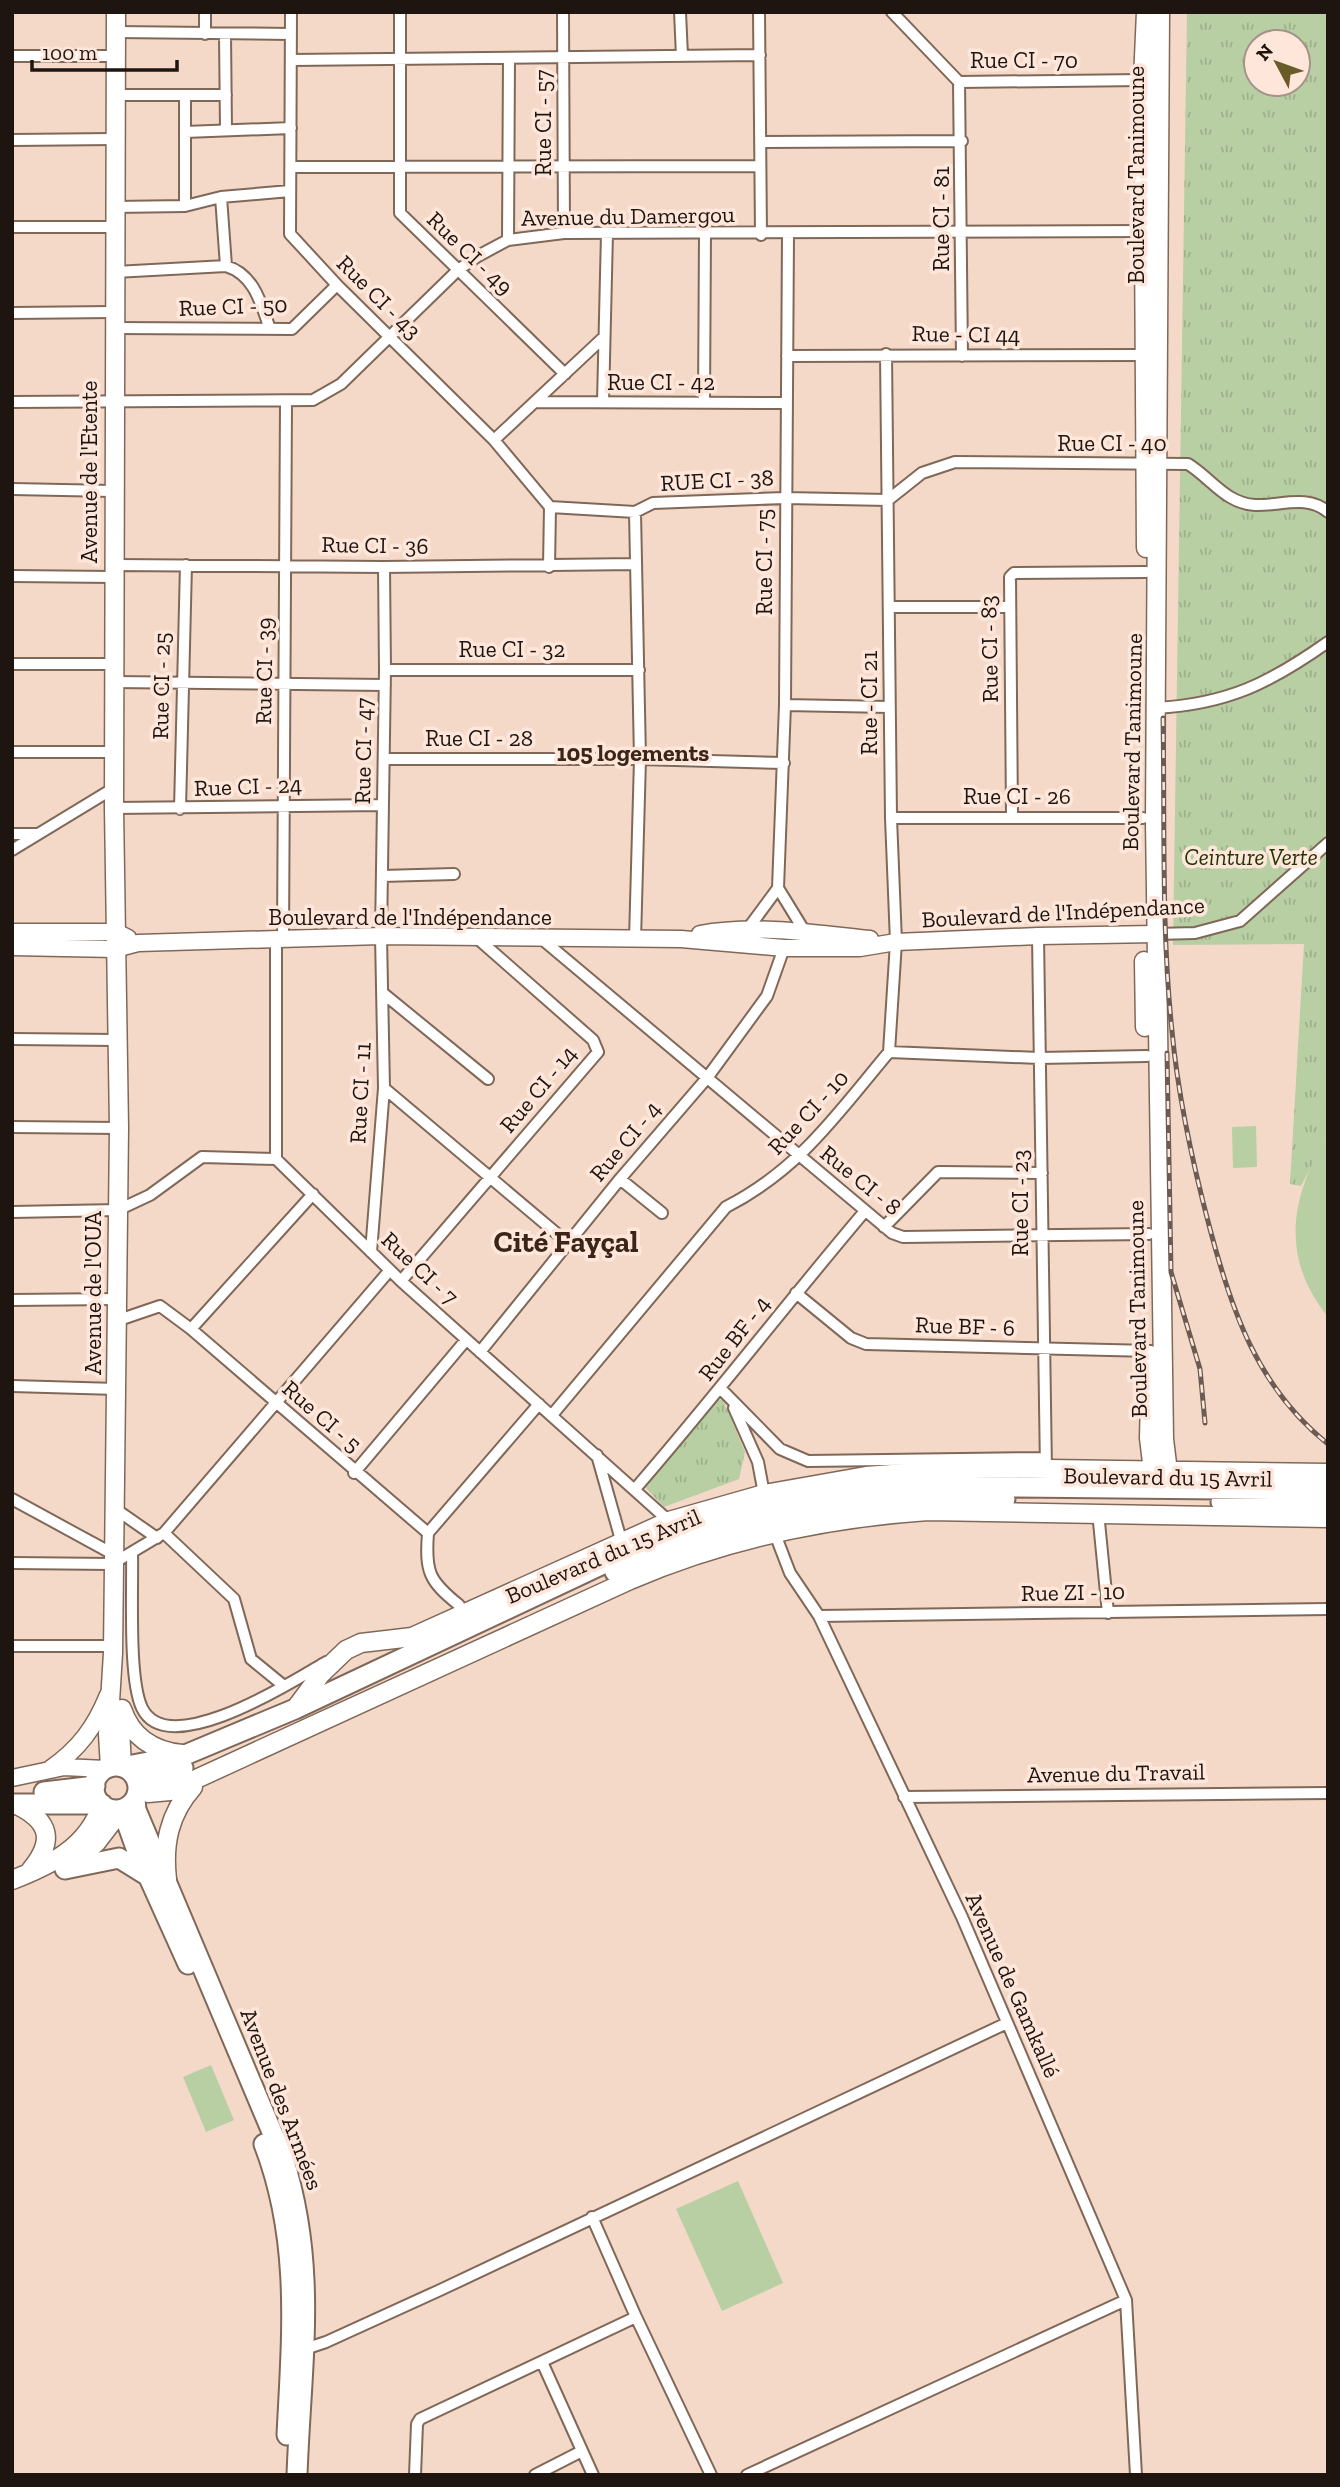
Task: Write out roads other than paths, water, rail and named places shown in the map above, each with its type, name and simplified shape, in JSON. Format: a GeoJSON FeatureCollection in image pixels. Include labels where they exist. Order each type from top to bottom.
{"type":"FeatureCollection","features":[{"type":"Feature","properties":{"kind":"highway","name":"Boulevard du 15 Avril"},"geometry":{"type":"LineString","coordinates":[[105,1779],[185,1755],[295,1709],[654,1540],[760,1509],[837,1495],[921,1486],[1328,1490]]}},
{"type":"Feature","properties":{"kind":"highway","name":"Boulevard du 15 Avril"},"geometry":{"type":"LineString","coordinates":[[133,1795],[216,1764],[639,1562],[676,1547],[777,1519],[864,1505],[936,1499],[1328,1505]]}},
{"type":"Feature","properties":{"kind":"highway"},"geometry":{"type":"LineString","coordinates":[[13,1802],[132,1772],[133,1795],[109,1808],[105,1779]]}},
{"type":"Feature","properties":{"kind":"highway"},"geometry":{"type":"LineString","coordinates":[[13,1802],[62,1792],[105,1779]]}},
{"type":"Feature","properties":{"kind":"highway","name":"Avenue des Armées"},"geometry":{"type":"LineString","coordinates":[[133,1795],[159,1879],[271,2162],[289,2240],[293,2286],[298,2351],[297,2475]]}},
{"type":"Feature","properties":{"kind":"highway"},"geometry":{"type":"LineString","coordinates":[[65,1869],[118,1858],[159,1879]]}},
{"type":"Feature","properties":{"kind":"highway","name":"Avenue des Armées"},"geometry":{"type":"LineString","coordinates":[[285,2475],[298,2351]]}},
{"type":"Feature","properties":{"kind":"main road","name":"Avenue de l'Etente"},"geometry":{"type":"LineString","coordinates":[[115,941],[113,320],[116,12]]}},
{"type":"Feature","properties":{"kind":"main road","name":"Boulevard Tanimoune"},"geometry":{"type":"LineString","coordinates":[[1146,12],[1143,80],[1152,231],[1156,708],[1147,1056],[1151,1351],[1156,1419]]}},
{"type":"Feature","properties":{"kind":"main road","name":"Boulevard Tanimoune"},"geometry":{"type":"LineString","coordinates":[[1160,12],[1145,355],[1153,465],[1146,572],[1143,818],[1150,934],[1156,1438],[1160,1471]]}},
{"type":"Feature","properties":{"kind":"main road","name":"Boulevard de l'Indépendance"},"geometry":{"type":"LineString","coordinates":[[681,939],[712,932],[747,930],[805,932],[897,942]]}},
{"type":"Feature","properties":{"kind":"main road","name":"Boulevard de l'Indépendance"},"geometry":{"type":"LineString","coordinates":[[12,932],[138,943],[381,936],[543,940],[681,939],[784,948],[860,948],[897,942],[1150,934]]}},
{"type":"Feature","properties":{"kind":"main road","name":"Boulevard de l'Indépendance"},"geometry":{"type":"LineString","coordinates":[[12,947],[115,941]]}},
{"type":"Feature","properties":{"kind":"main road","name":"Avenue de l'OUA"},"geometry":{"type":"LineString","coordinates":[[105,1779],[114,1693],[112,1559],[117,1389],[119,1128],[115,941]]}},
{"type":"Feature","properties":{"kind":"main road"},"geometry":{"type":"LineString","coordinates":[[1120,1471],[1140,1456],[1156,1438],[1199,1473]]}},
{"type":"Feature","properties":{"kind":"main road","name":"Boulevard du 15 Avril"},"geometry":{"type":"LineString","coordinates":[[295,1709],[321,1674],[346,1650],[374,1640],[412,1637],[621,1540],[669,1521],[764,1494],[910,1471],[1046,1464],[1120,1471],[1328,1473]]}},
{"type":"Feature","properties":{"kind":"main road","name":"Boulevard du 15 Avril"},"geometry":{"type":"LineString","coordinates":[[133,1795],[162,1802],[193,1787],[216,1764],[656,1569],[716,1548],[775,1534],[886,1514],[928,1511],[1328,1518]]}},
{"type":"Feature","properties":{"kind":"main road"},"geometry":{"type":"LineString","coordinates":[[114,1693],[127,1722],[142,1739],[162,1750],[185,1755]]}},
{"type":"Feature","properties":{"kind":"main road"},"geometry":{"type":"LineString","coordinates":[[12,1780],[50,1769],[86,1738],[114,1693]]}},
{"type":"Feature","properties":{"kind":"main road"},"geometry":{"type":"LineString","coordinates":[[50,1769],[105,1779]]}},
{"type":"Feature","properties":{"kind":"main road"},"geometry":{"type":"LineString","coordinates":[[12,1780],[37,1783],[66,1776],[105,1779]]}},
{"type":"Feature","properties":{"kind":"main road"},"geometry":{"type":"LineString","coordinates":[[20,1877],[64,1856],[76,1846],[90,1829],[105,1779]]}},
{"type":"Feature","properties":{"kind":"main road"},"geometry":{"type":"LineString","coordinates":[[159,1879],[170,1826],[180,1803],[193,1787]]}},
{"type":"Feature","properties":{"kind":"main road"},"geometry":{"type":"LineString","coordinates":[[20,1877],[65,1869],[89,1851],[133,1795]]}},
{"type":"Feature","properties":{"kind":"main road"},"geometry":{"type":"LineString","coordinates":[[13,1802],[37,1816],[47,1836],[44,1851],[20,1877]]}},
{"type":"Feature","properties":{"kind":"street"},"geometry":{"type":"LineString","coordinates":[[205,12],[205,34]]}},
{"type":"Feature","properties":{"kind":"street","name":"Rue CI - 43"},"geometry":{"type":"LineString","coordinates":[[291,12],[290,234],[337,285],[494,440],[550,507]]}},
{"type":"Feature","properties":{"kind":"street","name":"Rue CI - 49"},"geometry":{"type":"LineString","coordinates":[[400,12],[400,213],[565,374]]}},
{"type":"Feature","properties":{"kind":"street","name":"Rue CI - 57"},"geometry":{"type":"LineString","coordinates":[[563,12],[564,233]]}},
{"type":"Feature","properties":{"kind":"street"},"geometry":{"type":"LineString","coordinates":[[680,12],[682,56]]}},
{"type":"Feature","properties":{"kind":"street"},"geometry":{"type":"LineString","coordinates":[[759,12],[761,235]]}},
{"type":"Feature","properties":{"kind":"street","name":"Rue CI - 70"},"geometry":{"type":"LineString","coordinates":[[892,12],[959,82],[1143,80]]}},
{"type":"Feature","properties":{"kind":"street"},"geometry":{"type":"LineString","coordinates":[[116,32],[291,34]]}},
{"type":"Feature","properties":{"kind":"street"},"geometry":{"type":"LineString","coordinates":[[225,34],[226,130]]}},
{"type":"Feature","properties":{"kind":"street"},"geometry":{"type":"LineString","coordinates":[[291,60],[760,55]]}},
{"type":"Feature","properties":{"kind":"street"},"geometry":{"type":"LineString","coordinates":[[12,56],[115,56]]}},
{"type":"Feature","properties":{"kind":"street"},"geometry":{"type":"LineString","coordinates":[[508,240],[509,58]]}},
{"type":"Feature","properties":{"kind":"street","name":"Rue CI - 81"},"geometry":{"type":"LineString","coordinates":[[959,82],[962,356]]}},
{"type":"Feature","properties":{"kind":"street"},"geometry":{"type":"LineString","coordinates":[[115,95],[226,95]]}},
{"type":"Feature","properties":{"kind":"street"},"geometry":{"type":"LineString","coordinates":[[185,96],[185,206]]}},
{"type":"Feature","properties":{"kind":"street"},"geometry":{"type":"LineString","coordinates":[[185,131],[291,128]]}},
{"type":"Feature","properties":{"kind":"street"},"geometry":{"type":"LineString","coordinates":[[12,140],[114,139]]}},
{"type":"Feature","properties":{"kind":"street"},"geometry":{"type":"LineString","coordinates":[[760,142],[961,141]]}},
{"type":"Feature","properties":{"kind":"street"},"geometry":{"type":"LineString","coordinates":[[290,167],[760,166]]}},
{"type":"Feature","properties":{"kind":"street"},"geometry":{"type":"LineString","coordinates":[[115,207],[185,206],[225,196],[290,191]]}},
{"type":"Feature","properties":{"kind":"street"},"geometry":{"type":"LineString","coordinates":[[225,196],[226,267]]}},
{"type":"Feature","properties":{"kind":"street"},"geometry":{"type":"LineString","coordinates":[[12,227],[115,227]]}},
{"type":"Feature","properties":{"kind":"street","name":"Avenue du Damergou"},"geometry":{"type":"LineString","coordinates":[[12,402],[313,400],[326,395],[458,271],[508,240],[564,233],[788,235],[1152,231]]}},
{"type":"Feature","properties":{"kind":"street"},"geometry":{"type":"LineString","coordinates":[[603,402],[607,233]]}},
{"type":"Feature","properties":{"kind":"street"},"geometry":{"type":"LineString","coordinates":[[704,403],[705,234]]}},
{"type":"Feature","properties":{"kind":"street","name":"Rue CI - 75"},"geometry":{"type":"LineString","coordinates":[[778,888],[785,705],[788,235]]}},
{"type":"Feature","properties":{"kind":"street"},"geometry":{"type":"LineString","coordinates":[[115,272],[226,267],[238,270],[251,284],[270,330]]}},
{"type":"Feature","properties":{"kind":"street","name":"Rue CI - 50"},"geometry":{"type":"LineString","coordinates":[[12,313],[270,330],[297,327],[337,285]]}},
{"type":"Feature","properties":{"kind":"street"},"geometry":{"type":"LineString","coordinates":[[494,440],[604,337]]}},
{"type":"Feature","properties":{"kind":"street","name":"Rue - CI 21"},"geometry":{"type":"LineString","coordinates":[[886,354],[891,607],[891,818],[897,942],[889,1052]]}},
{"type":"Feature","properties":{"kind":"street","name":"Rue - CI 44"},"geometry":{"type":"LineString","coordinates":[[787,356],[1145,355]]}},
{"type":"Feature","properties":{"kind":"street","name":"Rue CI - 39"},"geometry":{"type":"LineString","coordinates":[[276,1159],[284,805],[286,402]]}},
{"type":"Feature","properties":{"kind":"street","name":"Rue CI - 42"},"geometry":{"type":"LineString","coordinates":[[534,402],[786,403]]}},
{"type":"Feature","properties":{"kind":"street","name":"Rue CI - 40"},"geometry":{"type":"LineString","coordinates":[[888,500],[922,473],[955,462],[1188,464],[1205,474],[1221,492],[1236,502],[1276,506],[1304,501],[1315,503],[1328,512]]}},
{"type":"Feature","properties":{"kind":"street"},"geometry":{"type":"LineString","coordinates":[[12,489],[113,491]]}},
{"type":"Feature","properties":{"kind":"street","name":"RUE CI - 38"},"geometry":{"type":"LineString","coordinates":[[550,507],[635,512],[653,503],[785,498],[888,500]]}},
{"type":"Feature","properties":{"kind":"street"},"geometry":{"type":"LineString","coordinates":[[549,567],[550,507]]}},
{"type":"Feature","properties":{"kind":"street"},"geometry":{"type":"LineString","coordinates":[[635,512],[639,670],[635,940]]}},
{"type":"Feature","properties":{"kind":"street","name":"Rue CI - 36"},"geometry":{"type":"LineString","coordinates":[[12,576],[186,565],[549,567],[636,564]]}},
{"type":"Feature","properties":{"kind":"street","name":"Rue CI - 25"},"geometry":{"type":"LineString","coordinates":[[180,809],[186,565]]}},
{"type":"Feature","properties":{"kind":"street","name":"Rue CI - 47"},"geometry":{"type":"LineString","coordinates":[[381,936],[384,567]]}},
{"type":"Feature","properties":{"kind":"street","name":"Rue CI - 83"},"geometry":{"type":"LineString","coordinates":[[1012,816],[1010,577],[1014,573],[1146,572]]}},
{"type":"Feature","properties":{"kind":"street"},"geometry":{"type":"LineString","coordinates":[[891,607],[1010,607]]}},
{"type":"Feature","properties":{"kind":"street"},"geometry":{"type":"LineString","coordinates":[[1156,708],[1224,699],[1287,669],[1328,642]]}},
{"type":"Feature","properties":{"kind":"street"},"geometry":{"type":"LineString","coordinates":[[12,664],[114,664]]}},
{"type":"Feature","properties":{"kind":"street","name":"Rue CI - 32"},"geometry":{"type":"LineString","coordinates":[[385,670],[639,670]]}},
{"type":"Feature","properties":{"kind":"street"},"geometry":{"type":"LineString","coordinates":[[114,682],[182,685],[385,685]]}},
{"type":"Feature","properties":{"kind":"street"},"geometry":{"type":"LineString","coordinates":[[785,705],[889,707]]}},
{"type":"Feature","properties":{"kind":"street"},"geometry":{"type":"LineString","coordinates":[[12,752],[114,752]]}},
{"type":"Feature","properties":{"kind":"street","name":"Rue CI - 28"},"geometry":{"type":"LineString","coordinates":[[384,759],[639,759],[784,763]]}},
{"type":"Feature","properties":{"kind":"street"},"geometry":{"type":"LineString","coordinates":[[12,850],[114,788]]}},
{"type":"Feature","properties":{"kind":"street","name":"Rue CI - 24"},"geometry":{"type":"LineString","coordinates":[[114,808],[383,805]]}},
{"type":"Feature","properties":{"kind":"street","name":"Rue CI - 26"},"geometry":{"type":"LineString","coordinates":[[891,818],[1143,818]]}},
{"type":"Feature","properties":{"kind":"street"},"geometry":{"type":"LineString","coordinates":[[12,834],[40,834]]}},
{"type":"Feature","properties":{"kind":"street","name":"Boulevard de l'Indépendance"},"geometry":{"type":"LineString","coordinates":[[1150,934],[1195,933],[1240,921],[1328,843]]}},
{"type":"Feature","properties":{"kind":"street"},"geometry":{"type":"LineString","coordinates":[[382,876],[454,874]]}},
{"type":"Feature","properties":{"kind":"street"},"geometry":{"type":"LineString","coordinates":[[747,930],[778,888],[805,932]]}},
{"type":"Feature","properties":{"kind":"street","name":"Rue CI - 11"},"geometry":{"type":"LineString","coordinates":[[371,1252],[384,1088],[381,936]]}},
{"type":"Feature","properties":{"kind":"street","name":"Rue CI - 23"},"geometry":{"type":"LineString","coordinates":[[1038,936],[1042,1349],[1046,1464]]}},
{"type":"Feature","properties":{"kind":"street","name":"Rue CI - 14"},"geometry":{"type":"LineString","coordinates":[[401,1281],[598,1052],[597,1045],[477,938]]}},
{"type":"Feature","properties":{"kind":"street","name":"Rue CI - 8"},"geometry":{"type":"LineString","coordinates":[[543,940],[884,1227],[904,1237],[1149,1234]]}},
{"type":"Feature","properties":{"kind":"street","name":"Rue CI - 4"},"geometry":{"type":"LineString","coordinates":[[480,1352],[620,1179],[707,1078],[767,996],[784,948]]}},
{"type":"Feature","properties":{"kind":"street"},"geometry":{"type":"LineString","coordinates":[[384,994],[488,1079]]}},
{"type":"Feature","properties":{"kind":"street"},"geometry":{"type":"LineString","coordinates":[[12,1039],[117,1040]]}},
{"type":"Feature","properties":{"kind":"street"},"geometry":{"type":"LineString","coordinates":[[889,1052],[1039,1058],[1147,1056]]}},
{"type":"Feature","properties":{"kind":"street","name":"Rue CI - 10"},"geometry":{"type":"LineString","coordinates":[[552,1415],[726,1207],[764,1186],[801,1157],[889,1052]]}},
{"type":"Feature","properties":{"kind":"street"},"geometry":{"type":"LineString","coordinates":[[384,1088],[568,1242]]}},
{"type":"Feature","properties":{"kind":"street"},"geometry":{"type":"LineString","coordinates":[[12,1128],[119,1128]]}},
{"type":"Feature","properties":{"kind":"street"},"geometry":{"type":"LineString","coordinates":[[12,1212],[118,1210],[150,1195],[202,1157],[276,1159]]}},
{"type":"Feature","properties":{"kind":"street","name":"Rue CI - 7"},"geometry":{"type":"LineString","coordinates":[[276,1159],[401,1281],[669,1521]]}},
{"type":"Feature","properties":{"kind":"street"},"geometry":{"type":"LineString","coordinates":[[884,1227],[938,1171],[1042,1173]]}},
{"type":"Feature","properties":{"kind":"street"},"geometry":{"type":"LineString","coordinates":[[620,1179],[662,1213]]}},
{"type":"Feature","properties":{"kind":"street"},"geometry":{"type":"LineString","coordinates":[[191,1329],[313,1194]]}},
{"type":"Feature","properties":{"kind":"street","name":"Rue BF - 4"},"geometry":{"type":"LineString","coordinates":[[635,1489],[721,1390],[796,1293],[865,1211]]}},
{"type":"Feature","properties":{"kind":"street"},"geometry":{"type":"LineString","coordinates":[[12,1563],[112,1559],[132,1552],[160,1536],[390,1270]]}},
{"type":"Feature","properties":{"kind":"street","name":"Rue BF - 6"},"geometry":{"type":"LineString","coordinates":[[796,1293],[851,1338],[866,1345],[1151,1351]]}},
{"type":"Feature","properties":{"kind":"street"},"geometry":{"type":"LineString","coordinates":[[12,1300],[117,1299]]}},
{"type":"Feature","properties":{"kind":"street","name":"Rue CI - 5"},"geometry":{"type":"LineString","coordinates":[[116,1321],[160,1306],[191,1329],[428,1533]]}},
{"type":"Feature","properties":{"kind":"street"},"geometry":{"type":"LineString","coordinates":[[354,1472],[466,1340]]}},
{"type":"Feature","properties":{"kind":"street"},"geometry":{"type":"LineString","coordinates":[[12,1386],[117,1389]]}},
{"type":"Feature","properties":{"kind":"street"},"geometry":{"type":"LineString","coordinates":[[721,1390],[780,1449],[808,1461],[1046,1464]]}},
{"type":"Feature","properties":{"kind":"street"},"geometry":{"type":"LineString","coordinates":[[721,1390],[741,1419],[758,1462],[764,1494]]}},
{"type":"Feature","properties":{"kind":"street"},"geometry":{"type":"LineString","coordinates":[[459,1605],[435,1586],[426,1560],[428,1533],[539,1404]]}},
{"type":"Feature","properties":{"kind":"street"},"geometry":{"type":"LineString","coordinates":[[597,1455],[621,1540]]}},
{"type":"Feature","properties":{"kind":"street"},"geometry":{"type":"LineString","coordinates":[[12,1499],[112,1559]]}},
{"type":"Feature","properties":{"kind":"street"},"geometry":{"type":"LineString","coordinates":[[114,1508],[160,1536],[234,1599],[251,1660],[284,1686]]}},
{"type":"Feature","properties":{"kind":"street"},"geometry":{"type":"LineString","coordinates":[[1098,1512],[1108,1613]]}},
{"type":"Feature","properties":{"kind":"street","name":"Avenue de Gamkallé"},"geometry":{"type":"LineString","coordinates":[[775,1534],[790,1573],[819,1616],[962,1917],[1126,2300],[1136,2475]]}},
{"type":"Feature","properties":{"kind":"street"},"geometry":{"type":"LineString","coordinates":[[132,1552],[135,1681],[146,1714],[161,1722],[190,1726],[229,1715],[346,1650]]}},
{"type":"Feature","properties":{"kind":"street","name":"Rue ZI - 10"},"geometry":{"type":"LineString","coordinates":[[819,1616],[1328,1609]]}},
{"type":"Feature","properties":{"kind":"street"},"geometry":{"type":"LineString","coordinates":[[12,1646],[113,1650]]}},
{"type":"Feature","properties":{"kind":"street","name":"Avenue du Travail"},"geometry":{"type":"LineString","coordinates":[[904,1797],[1328,1793]]}},
{"type":"Feature","properties":{"kind":"street"},"geometry":{"type":"LineString","coordinates":[[298,2351],[351,2331],[1007,2023]]}},
{"type":"Feature","properties":{"kind":"street"},"geometry":{"type":"LineString","coordinates":[[593,2217],[711,2475]]}},
{"type":"Feature","properties":{"kind":"street"},"geometry":{"type":"LineString","coordinates":[[747,2475],[767,2470],[1126,2300]]}},
{"type":"Feature","properties":{"kind":"street"},"geometry":{"type":"LineString","coordinates":[[415,2475],[418,2421],[636,2316]]}},
{"type":"Feature","properties":{"kind":"street"},"geometry":{"type":"LineString","coordinates":[[542,2362],[593,2475]]}},
{"type":"Feature","properties":{"kind":"street"},"geometry":{"type":"LineString","coordinates":[[536,2475],[582,2451]]}},
{"type":"Feature","properties":{"kind":"railway"},"geometry":{"type":"LineString","coordinates":[[1163,718],[1165,914],[1169,992],[1178,1081],[1192,1156],[1228,1290],[1251,1347],[1283,1398],[1328,1444]]}},
{"type":"Feature","properties":{"kind":"railway"},"geometry":{"type":"LineString","coordinates":[[1167,1053],[1171,1272],[1200,1369],[1205,1423]]}},
{"type":"Feature","properties":{"kind":"district","name":"105 logements"},"geometry":{"type":"Point","coordinates":[633,752]}},
{"type":"Feature","properties":{"kind":"district","name":"Cité Fayçal"},"geometry":{"type":"Point","coordinates":[566,1242]}},
{"type":"Feature","properties":{"kind":"park label","name":"Ceinture Verte"},"geometry":{"type":"Point","coordinates":[1251,857]}}]}
